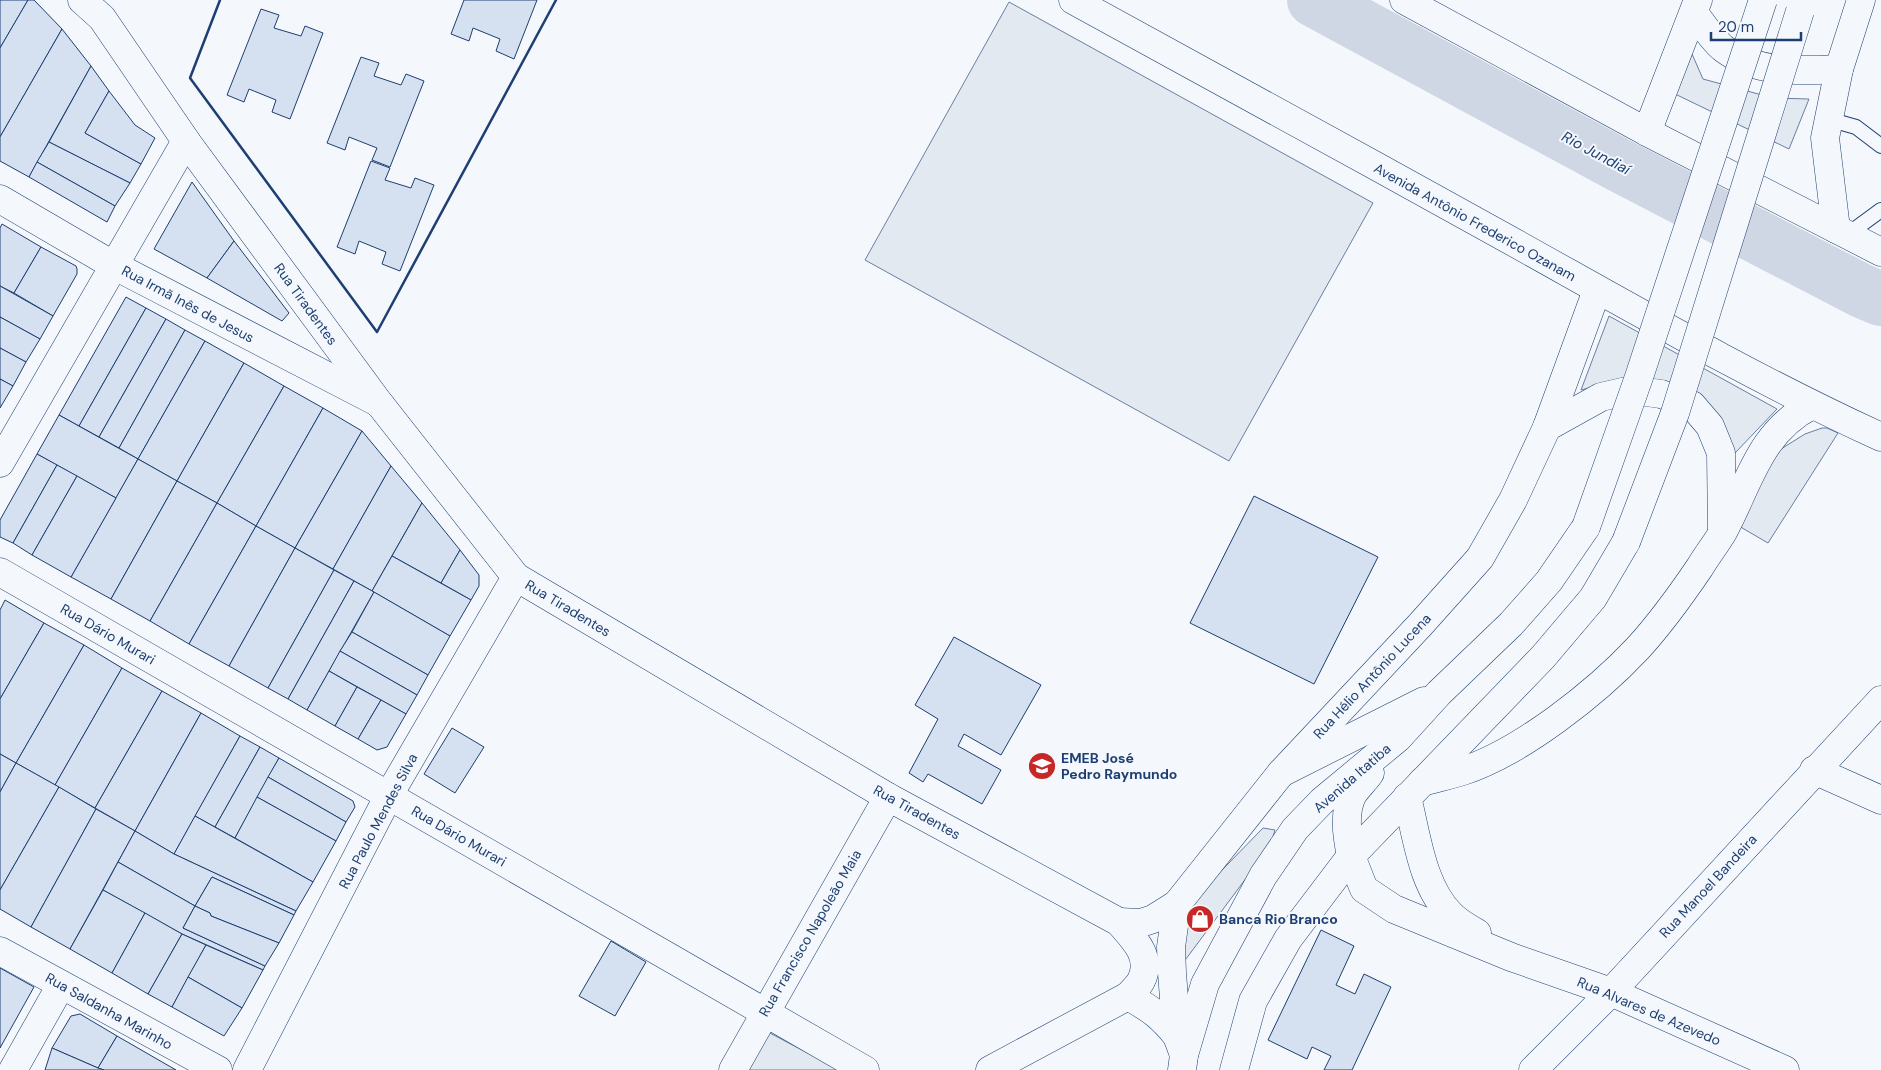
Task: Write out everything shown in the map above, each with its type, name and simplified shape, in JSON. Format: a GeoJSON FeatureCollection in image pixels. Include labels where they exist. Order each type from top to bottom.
{"type":"FeatureCollection","features":[{"type":"Feature","properties":{"kind":"street","name":"Rua Tiradentes"},"geometry":{"type":"LineString","coordinates":[[82,0],[102,18],[186,141],[379,404],[516,577],[888,797],[1119,922],[1139,943],[1144,954],[1145,967],[1141,981],[1128,996]]}},
{"type":"Feature","properties":{"kind":"street","name":"Avenida Antônio Frederico Ozanam"},"geometry":{"type":"LineString","coordinates":[[1073,0],[1490,229],[1597,290],[1812,405],[1881,437]]}},
{"type":"Feature","properties":{"kind":"street"},"geometry":{"type":"LineString","coordinates":[[1404,0],[1647,132],[1881,252]]}},
{"type":"Feature","properties":{"kind":"street","name":"Avenida Itatiba"},"geometry":{"type":"LineString","coordinates":[[1181,1054],[1205,984],[1263,876],[1295,829],[1322,801],[1398,738],[1439,693],[1511,624],[1549,581],[1586,527],[1639,378],[1763,0]]}},
{"type":"Feature","properties":{"kind":"street"},"geometry":{"type":"LineString","coordinates":[[1841,232],[1825,138],[1839,69],[1861,0]]}},
{"type":"Feature","properties":{"kind":"street"},"geometry":{"type":"LineString","coordinates":[[1647,132],[1696,6]]}},
{"type":"Feature","properties":{"kind":"street"},"geometry":{"type":"LineString","coordinates":[[1696,6],[1722,48],[1756,66],[1797,71],[1839,69]]}},
{"type":"Feature","properties":{"kind":"street"},"geometry":{"type":"LineString","coordinates":[[1234,1070],[1253,1001],[1288,939],[1351,856],[1543,657],[1592,598],[1626,542],[1675,413],[1802,6]]}},
{"type":"Feature","properties":{"kind":"street"},"geometry":{"type":"LineString","coordinates":[[0,463],[186,141]]}},
{"type":"Feature","properties":{"kind":"street","name":"Rua Irmã Inês de Jesus"},"geometry":{"type":"LineString","coordinates":[[0,199],[113,265],[379,404]]}},
{"type":"Feature","properties":{"kind":"street","name":"Rua Hélio Antônio Lucena"},"geometry":{"type":"LineString","coordinates":[[1178,904],[1282,773],[1480,558],[1514,500],[1547,427],[1597,290]]}},
{"type":"Feature","properties":{"kind":"street"},"geometry":{"type":"LineString","coordinates":[[1547,427],[1601,397],[1631,390],[1661,394],[1692,405],[1710,426],[1720,453],[1722,533]]}},
{"type":"Feature","properties":{"kind":"street"},"geometry":{"type":"LineString","coordinates":[[1415,790],[1495,757],[1536,734],[1588,694],[1638,648],[1674,604],[1722,533],[1756,460],[1776,432],[1800,411],[1812,405]]}},
{"type":"Feature","properties":{"kind":"street","name":"Rua Dário Murari"},"geometry":{"type":"LineString","coordinates":[[0,572],[865,1070]]}},
{"type":"Feature","properties":{"kind":"street","name":"Rua Paulo Mendes Silva"},"geometry":{"type":"LineString","coordinates":[[248,1070],[390,795],[516,577]]}},
{"type":"Feature","properties":{"kind":"street"},"geometry":{"type":"LineString","coordinates":[[1282,773],[1439,693]]}},
{"type":"Feature","properties":{"kind":"street","name":"Rua Manoel Bandeira"},"geometry":{"type":"LineString","coordinates":[[1533,1070],[1611,992],[1814,770],[1881,700]]}},
{"type":"Feature","properties":{"kind":"street"},"geometry":{"type":"LineString","coordinates":[[1398,738],[1353,795],[1348,809],[1347,834],[1351,856],[1364,889],[1394,909],[1511,957]]}},
{"type":"Feature","properties":{"kind":"street"},"geometry":{"type":"LineString","coordinates":[[1814,770],[1881,800]]}},
{"type":"Feature","properties":{"kind":"street"},"geometry":{"type":"LineString","coordinates":[[1415,790],[1423,862],[1435,895],[1452,916],[1511,957]]}},
{"type":"Feature","properties":{"kind":"street","name":"Rua Francisco Napoleão Maia"},"geometry":{"type":"LineString","coordinates":[[733,1070],[888,797]]}},
{"type":"Feature","properties":{"kind":"street"},"geometry":{"type":"LineString","coordinates":[[1178,904],[1172,947],[1181,1054]]}},
{"type":"Feature","properties":{"kind":"street"},"geometry":{"type":"LineString","coordinates":[[1119,922],[1140,923],[1154,919],[1178,904]]}},
{"type":"Feature","properties":{"kind":"street","name":"Rua Saldanha Marinho"},"geometry":{"type":"LineString","coordinates":[[0,951],[218,1070]]}},
{"type":"Feature","properties":{"kind":"street","name":"Rua Alvares de Azevedo"},"geometry":{"type":"LineString","coordinates":[[1511,957],[1611,992],[1785,1070]]}},
{"type":"Feature","properties":{"kind":"street"},"geometry":{"type":"LineString","coordinates":[[13,1070],[61,985]]}},
{"type":"Feature","properties":{"kind":"street"},"geometry":{"type":"LineString","coordinates":[[990,1070],[1128,996],[1153,1010],[1164,1020],[1181,1054]]}},
{"type":"Feature","properties":{"kind":"lane"},"geometry":{"type":"LineString","coordinates":[[1828,119],[1856,127],[1881,146]]}},
{"type":"Feature","properties":{"kind":"lane"},"geometry":{"type":"LineString","coordinates":[[1841,232],[1881,210]]}},
{"type":"Feature","properties":{"kind":"shaded area"},"geometry":{"type":"Polygon","coordinates":[[[1009,2],[1373,203],[1229,461],[865,260],[1009,2]]]}},
{"type":"Feature","properties":{"kind":"shaded area"},"geometry":{"type":"Polygon","coordinates":[[[1692,54],[1703,79],[1773,98],[1809,99],[1789,149],[1675,94],[1692,54]]]}},
{"type":"Feature","properties":{"kind":"shaded area"},"geometry":{"type":"Polygon","coordinates":[[[1609,316],[1777,409],[1735,453],[1713,420],[1621,380],[1581,390],[1609,316]]]}},
{"type":"Feature","properties":{"kind":"shaded area"},"geometry":{"type":"Polygon","coordinates":[[[1822,428],[1838,433],[1768,543],[1732,522],[1781,449],[1805,434],[1822,428]]]}},
{"type":"Feature","properties":{"kind":"shaded area"},"geometry":{"type":"Polygon","coordinates":[[[1263,828],[1275,830],[1270,846],[1183,963],[1189,904],[1263,828]]]}},
{"type":"Feature","properties":{"kind":"shaded area"},"geometry":{"type":"Polygon","coordinates":[[[766,1031],[840,1070],[745,1070],[766,1031]]]}},
{"type":"Feature","properties":{"kind":"building"},"geometry":{"type":"Polygon","coordinates":[[[0,0],[28,0],[0,48],[0,0]]]}},
{"type":"Feature","properties":{"kind":"building"},"geometry":{"type":"Polygon","coordinates":[[[28,0],[34,0],[62,29],[0,137],[0,48],[28,0]]]}},
{"type":"Feature","properties":{"kind":"building"},"geometry":{"type":"Polygon","coordinates":[[[464,0],[537,0],[514,59],[496,51],[500,39],[473,28],[469,41],[451,34],[464,0]]]}},
{"type":"Feature","properties":{"kind":"building"},"geometry":{"type":"Polygon","coordinates":[[[261,9],[279,15],[274,28],[301,36],[305,26],[323,33],[290,119],[272,112],[276,100],[249,89],[244,102],[227,95],[261,9]]]}},
{"type":"Feature","properties":{"kind":"building"},"geometry":{"type":"Polygon","coordinates":[[[62,29],[91,66],[29,177],[0,161],[0,137],[62,29]]]}},
{"type":"Feature","properties":{"kind":"building"},"geometry":{"type":"Polygon","coordinates":[[[361,57],[379,63],[374,76],[401,85],[406,74],[424,81],[390,167],[372,160],[377,148],[349,137],[345,150],[327,143],[361,57]]]}},
{"type":"Feature","properties":{"kind":"building"},"geometry":{"type":"Polygon","coordinates":[[[91,66],[109,91],[85,133],[141,164],[130,183],[49,142],[91,66]]]}},
{"type":"Feature","properties":{"kind":"building"},"geometry":{"type":"Polygon","coordinates":[[[109,91],[135,125],[155,138],[141,164],[85,133],[109,91]]]}},
{"type":"Feature","properties":{"kind":"building"},"geometry":{"type":"Polygon","coordinates":[[[49,142],[130,183],[115,206],[37,162],[49,142]]]}},
{"type":"Feature","properties":{"kind":"building"},"geometry":{"type":"Polygon","coordinates":[[[371,161],[390,168],[385,180],[411,188],[415,178],[434,185],[400,271],[382,264],[386,252],[359,241],[355,254],[337,247],[371,161]]]}},
{"type":"Feature","properties":{"kind":"building"},"geometry":{"type":"Polygon","coordinates":[[[37,162],[115,206],[107,222],[29,177],[37,162]]]}},
{"type":"Feature","properties":{"kind":"building"},"geometry":{"type":"Polygon","coordinates":[[[192,182],[234,241],[207,278],[154,249],[192,182]]]}},
{"type":"Feature","properties":{"kind":"building"},"geometry":{"type":"Polygon","coordinates":[[[2,224],[41,247],[14,293],[0,286],[0,228],[2,224]]]}},
{"type":"Feature","properties":{"kind":"building"},"geometry":{"type":"Polygon","coordinates":[[[234,241],[289,313],[282,321],[207,278],[234,241]]]}},
{"type":"Feature","properties":{"kind":"building"},"geometry":{"type":"Polygon","coordinates":[[[41,247],[76,266],[77,269],[77,274],[53,316],[14,293],[41,247]]]}},
{"type":"Feature","properties":{"kind":"building"},"geometry":{"type":"Polygon","coordinates":[[[0,286],[53,316],[40,339],[0,317],[0,286]]]}},
{"type":"Feature","properties":{"kind":"building"},"geometry":{"type":"Polygon","coordinates":[[[126,297],[146,308],[79,426],[59,415],[126,297]]]}},
{"type":"Feature","properties":{"kind":"building"},"geometry":{"type":"Polygon","coordinates":[[[146,308],[166,319],[99,437],[79,426],[146,308]]]}},
{"type":"Feature","properties":{"kind":"building"},"geometry":{"type":"Polygon","coordinates":[[[0,317],[40,339],[26,362],[0,348],[0,317]]]}},
{"type":"Feature","properties":{"kind":"building"},"geometry":{"type":"Polygon","coordinates":[[[166,319],[185,330],[119,448],[99,437],[166,319]]]}},
{"type":"Feature","properties":{"kind":"building"},"geometry":{"type":"Polygon","coordinates":[[[185,330],[205,341],[138,459],[119,448],[185,330]]]}},
{"type":"Feature","properties":{"kind":"building"},"geometry":{"type":"Polygon","coordinates":[[[205,341],[244,363],[177,481],[138,459],[205,341]]]}},
{"type":"Feature","properties":{"kind":"building"},"geometry":{"type":"Polygon","coordinates":[[[0,348],[26,362],[13,386],[0,379],[0,348]]]}},
{"type":"Feature","properties":{"kind":"building"},"geometry":{"type":"Polygon","coordinates":[[[244,363],[284,386],[217,503],[177,481],[244,363]]]}},
{"type":"Feature","properties":{"kind":"building"},"geometry":{"type":"Polygon","coordinates":[[[0,379],[13,386],[0,408],[0,379]]]}},
{"type":"Feature","properties":{"kind":"building"},"geometry":{"type":"Polygon","coordinates":[[[284,386],[323,408],[256,526],[217,503],[284,386]]]}},
{"type":"Feature","properties":{"kind":"building"},"geometry":{"type":"Polygon","coordinates":[[[323,408],[362,431],[295,548],[256,526],[323,408]]]}},
{"type":"Feature","properties":{"kind":"building"},"geometry":{"type":"Polygon","coordinates":[[[59,415],[138,459],[116,498],[37,454],[59,415]]]}},
{"type":"Feature","properties":{"kind":"building"},"geometry":{"type":"Polygon","coordinates":[[[362,431],[391,466],[333,569],[295,548],[362,431]]]}},
{"type":"Feature","properties":{"kind":"building"},"geometry":{"type":"Polygon","coordinates":[[[37,454],[57,465],[13,543],[0,537],[0,520],[37,454]]]}},
{"type":"Feature","properties":{"kind":"building"},"geometry":{"type":"Polygon","coordinates":[[[138,459],[177,481],[111,599],[71,577],[138,459]]]}},
{"type":"Feature","properties":{"kind":"building"},"geometry":{"type":"Polygon","coordinates":[[[57,465],[77,476],[32,555],[13,543],[57,465]]]}},
{"type":"Feature","properties":{"kind":"building"},"geometry":{"type":"Polygon","coordinates":[[[391,466],[422,503],[372,591],[333,569],[391,466]]]}},
{"type":"Feature","properties":{"kind":"building"},"geometry":{"type":"Polygon","coordinates":[[[77,476],[116,498],[71,577],[32,555],[77,476]]]}},
{"type":"Feature","properties":{"kind":"building"},"geometry":{"type":"Polygon","coordinates":[[[177,481],[217,503],[150,621],[111,599],[177,481]]]}},
{"type":"Feature","properties":{"kind":"building"},"geometry":{"type":"Polygon","coordinates":[[[1254,496],[1378,557],[1314,684],[1190,623],[1254,496]]]}},
{"type":"Feature","properties":{"kind":"building"},"geometry":{"type":"Polygon","coordinates":[[[217,503],[256,526],[189,644],[150,621],[217,503]]]}},
{"type":"Feature","properties":{"kind":"building"},"geometry":{"type":"Polygon","coordinates":[[[422,503],[460,550],[441,583],[392,556],[422,503]]]}},
{"type":"Feature","properties":{"kind":"building"},"geometry":{"type":"Polygon","coordinates":[[[256,526],[295,548],[229,666],[189,644],[256,526]]]}},
{"type":"Feature","properties":{"kind":"building"},"geometry":{"type":"Polygon","coordinates":[[[295,548],[334,570],[268,688],[229,666],[295,548]]]}},
{"type":"Feature","properties":{"kind":"building"},"geometry":{"type":"Polygon","coordinates":[[[460,550],[479,575],[479,586],[471,600],[441,583],[460,550]]]}},
{"type":"Feature","properties":{"kind":"building"},"geometry":{"type":"Polygon","coordinates":[[[392,556],[471,600],[450,636],[372,591],[392,556]]]}},
{"type":"Feature","properties":{"kind":"building"},"geometry":{"type":"Polygon","coordinates":[[[334,570],[354,581],[288,699],[268,688],[334,570]]]}},
{"type":"Feature","properties":{"kind":"building"},"geometry":{"type":"Polygon","coordinates":[[[354,581],[374,592],[307,710],[288,699],[354,581]]]}},
{"type":"Feature","properties":{"kind":"building"},"geometry":{"type":"Polygon","coordinates":[[[374,592],[450,636],[428,675],[352,632],[374,592]]]}},
{"type":"Feature","properties":{"kind":"building"},"geometry":{"type":"Polygon","coordinates":[[[5,600],[44,623],[0,699],[0,610],[5,600]]]}},
{"type":"Feature","properties":{"kind":"building"},"geometry":{"type":"Polygon","coordinates":[[[44,623],[84,645],[16,763],[0,754],[0,699],[44,623]]]}},
{"type":"Feature","properties":{"kind":"building"},"geometry":{"type":"Polygon","coordinates":[[[352,632],[428,675],[417,695],[340,651],[352,632]]]}},
{"type":"Feature","properties":{"kind":"building"},"geometry":{"type":"Polygon","coordinates":[[[954,637],[1041,685],[1001,755],[964,734],[958,746],[1001,770],[982,804],[928,774],[923,782],[909,773],[938,719],[915,705],[954,637]]]}},
{"type":"Feature","properties":{"kind":"building"},"geometry":{"type":"Polygon","coordinates":[[[84,645],[122,668],[55,785],[16,763],[84,645]]]}},
{"type":"Feature","properties":{"kind":"building"},"geometry":{"type":"Polygon","coordinates":[[[340,651],[417,695],[406,714],[329,671],[340,651]]]}},
{"type":"Feature","properties":{"kind":"building"},"geometry":{"type":"Polygon","coordinates":[[[122,668],[162,691],[95,808],[55,785],[122,668]]]}},
{"type":"Feature","properties":{"kind":"building"},"geometry":{"type":"Polygon","coordinates":[[[329,671],[357,687],[335,726],[307,710],[329,671]]]}},
{"type":"Feature","properties":{"kind":"building"},"geometry":{"type":"Polygon","coordinates":[[[357,687],[381,700],[358,739],[335,726],[357,687]]]}},
{"type":"Feature","properties":{"kind":"building"},"geometry":{"type":"Polygon","coordinates":[[[162,691],[201,713],[135,831],[95,808],[162,691]]]}},
{"type":"Feature","properties":{"kind":"building"},"geometry":{"type":"Polygon","coordinates":[[[381,700],[406,714],[387,747],[377,750],[358,739],[381,700]]]}},
{"type":"Feature","properties":{"kind":"building"},"geometry":{"type":"Polygon","coordinates":[[[201,713],[240,736],[174,854],[135,831],[201,713]]]}},
{"type":"Feature","properties":{"kind":"building"},"geometry":{"type":"Polygon","coordinates":[[[452,728],[484,747],[455,793],[424,774],[452,728]]]}},
{"type":"Feature","properties":{"kind":"building"},"geometry":{"type":"Polygon","coordinates":[[[240,736],[260,747],[215,827],[195,816],[240,736]]]}},
{"type":"Feature","properties":{"kind":"building"},"geometry":{"type":"Polygon","coordinates":[[[260,747],[279,758],[235,838],[215,827],[260,747]]]}},
{"type":"Feature","properties":{"kind":"building"},"geometry":{"type":"Polygon","coordinates":[[[0,754],[16,763],[0,792],[0,754]]]}},
{"type":"Feature","properties":{"kind":"building"},"geometry":{"type":"Polygon","coordinates":[[[279,758],[353,801],[355,807],[346,822],[268,777],[279,758]]]}},
{"type":"Feature","properties":{"kind":"building"},"geometry":{"type":"Polygon","coordinates":[[[16,763],[59,787],[0,890],[0,792],[16,763]]]}},
{"type":"Feature","properties":{"kind":"building"},"geometry":{"type":"Polygon","coordinates":[[[268,777],[346,822],[336,841],[257,797],[268,777]]]}},
{"type":"Feature","properties":{"kind":"building"},"geometry":{"type":"Polygon","coordinates":[[[59,787],[96,809],[31,927],[0,909],[0,890],[59,787]]]}},
{"type":"Feature","properties":{"kind":"building"},"geometry":{"type":"Polygon","coordinates":[[[257,797],[336,841],[313,882],[235,838],[257,797]]]}},
{"type":"Feature","properties":{"kind":"building"},"geometry":{"type":"Polygon","coordinates":[[[96,809],[135,831],[70,949],[31,927],[96,809]]]}},
{"type":"Feature","properties":{"kind":"building"},"geometry":{"type":"Polygon","coordinates":[[[195,816],[313,882],[296,911],[174,854],[195,816]]]}},
{"type":"Feature","properties":{"kind":"building"},"geometry":{"type":"Polygon","coordinates":[[[135,831],[174,854],[296,911],[294,915],[212,877],[195,906],[118,862],[135,831]]]}},
{"type":"Feature","properties":{"kind":"building"},"geometry":{"type":"Polygon","coordinates":[[[118,862],[195,906],[183,928],[265,966],[263,970],[182,934],[103,890],[118,862]]]}},
{"type":"Feature","properties":{"kind":"building"},"geometry":{"type":"Polygon","coordinates":[[[212,877],[294,915],[279,943],[211,916],[210,913],[195,906],[212,877]]]}},
{"type":"Feature","properties":{"kind":"building"},"geometry":{"type":"Polygon","coordinates":[[[103,890],[145,913],[112,973],[70,949],[103,890]]]}},
{"type":"Feature","properties":{"kind":"building"},"geometry":{"type":"Polygon","coordinates":[[[195,906],[210,913],[211,916],[279,943],[265,966],[183,928],[195,906]]]}},
{"type":"Feature","properties":{"kind":"building"},"geometry":{"type":"Polygon","coordinates":[[[145,913],[182,934],[148,994],[112,973],[145,913]]]}},
{"type":"Feature","properties":{"kind":"building"},"geometry":{"type":"Polygon","coordinates":[[[1321,930],[1354,946],[1336,985],[1355,994],[1364,974],[1391,987],[1352,1070],[1324,1070],[1331,1056],[1312,1047],[1307,1059],[1268,1040],[1321,930]]]}},
{"type":"Feature","properties":{"kind":"building"},"geometry":{"type":"Polygon","coordinates":[[[182,934],[206,945],[172,1007],[148,994],[182,934]]]}},
{"type":"Feature","properties":{"kind":"building"},"geometry":{"type":"Polygon","coordinates":[[[611,941],[646,962],[615,1016],[579,996],[611,941]]]}},
{"type":"Feature","properties":{"kind":"building"},"geometry":{"type":"Polygon","coordinates":[[[206,945],[263,970],[242,1008],[188,977],[206,945]]]}},
{"type":"Feature","properties":{"kind":"building"},"geometry":{"type":"Polygon","coordinates":[[[0,968],[34,987],[0,1048],[0,968]]]}},
{"type":"Feature","properties":{"kind":"building"},"geometry":{"type":"Polygon","coordinates":[[[188,977],[242,1008],[224,1036],[172,1007],[188,977]]]}},
{"type":"Feature","properties":{"kind":"building"},"geometry":{"type":"Polygon","coordinates":[[[80,1014],[117,1036],[98,1068],[52,1048],[71,1016],[80,1014]]]}},
{"type":"Feature","properties":{"kind":"building"},"geometry":{"type":"Polygon","coordinates":[[[117,1036],[176,1070],[104,1070],[98,1068],[117,1036]]]}},
{"type":"Feature","properties":{"kind":"building"},"geometry":{"type":"Polygon","coordinates":[[[52,1048],[98,1068],[104,1070],[45,1070],[52,1048]]]}},
{"type":"Feature","properties":{"kind":"waterway","name":"Rio Jundiaí"},"geometry":{"type":"LineString","coordinates":[[1314,0],[1619,165],[1862,291],[1881,299]]}},
{"type":"Feature","properties":{"kind":"wall"},"geometry":{"type":"LineString","coordinates":[[220,0],[190,78],[377,332],[556,0]]}},
{"type":"Feature","properties":{"kind":"place","name":"EMEB José Pedro Raymundo"},"geometry":{"type":"Point","coordinates":[1042,766]}},
{"type":"Feature","properties":{"kind":"place","name":"Banca Rio Branco"},"geometry":{"type":"Point","coordinates":[1200,919]}}]}
